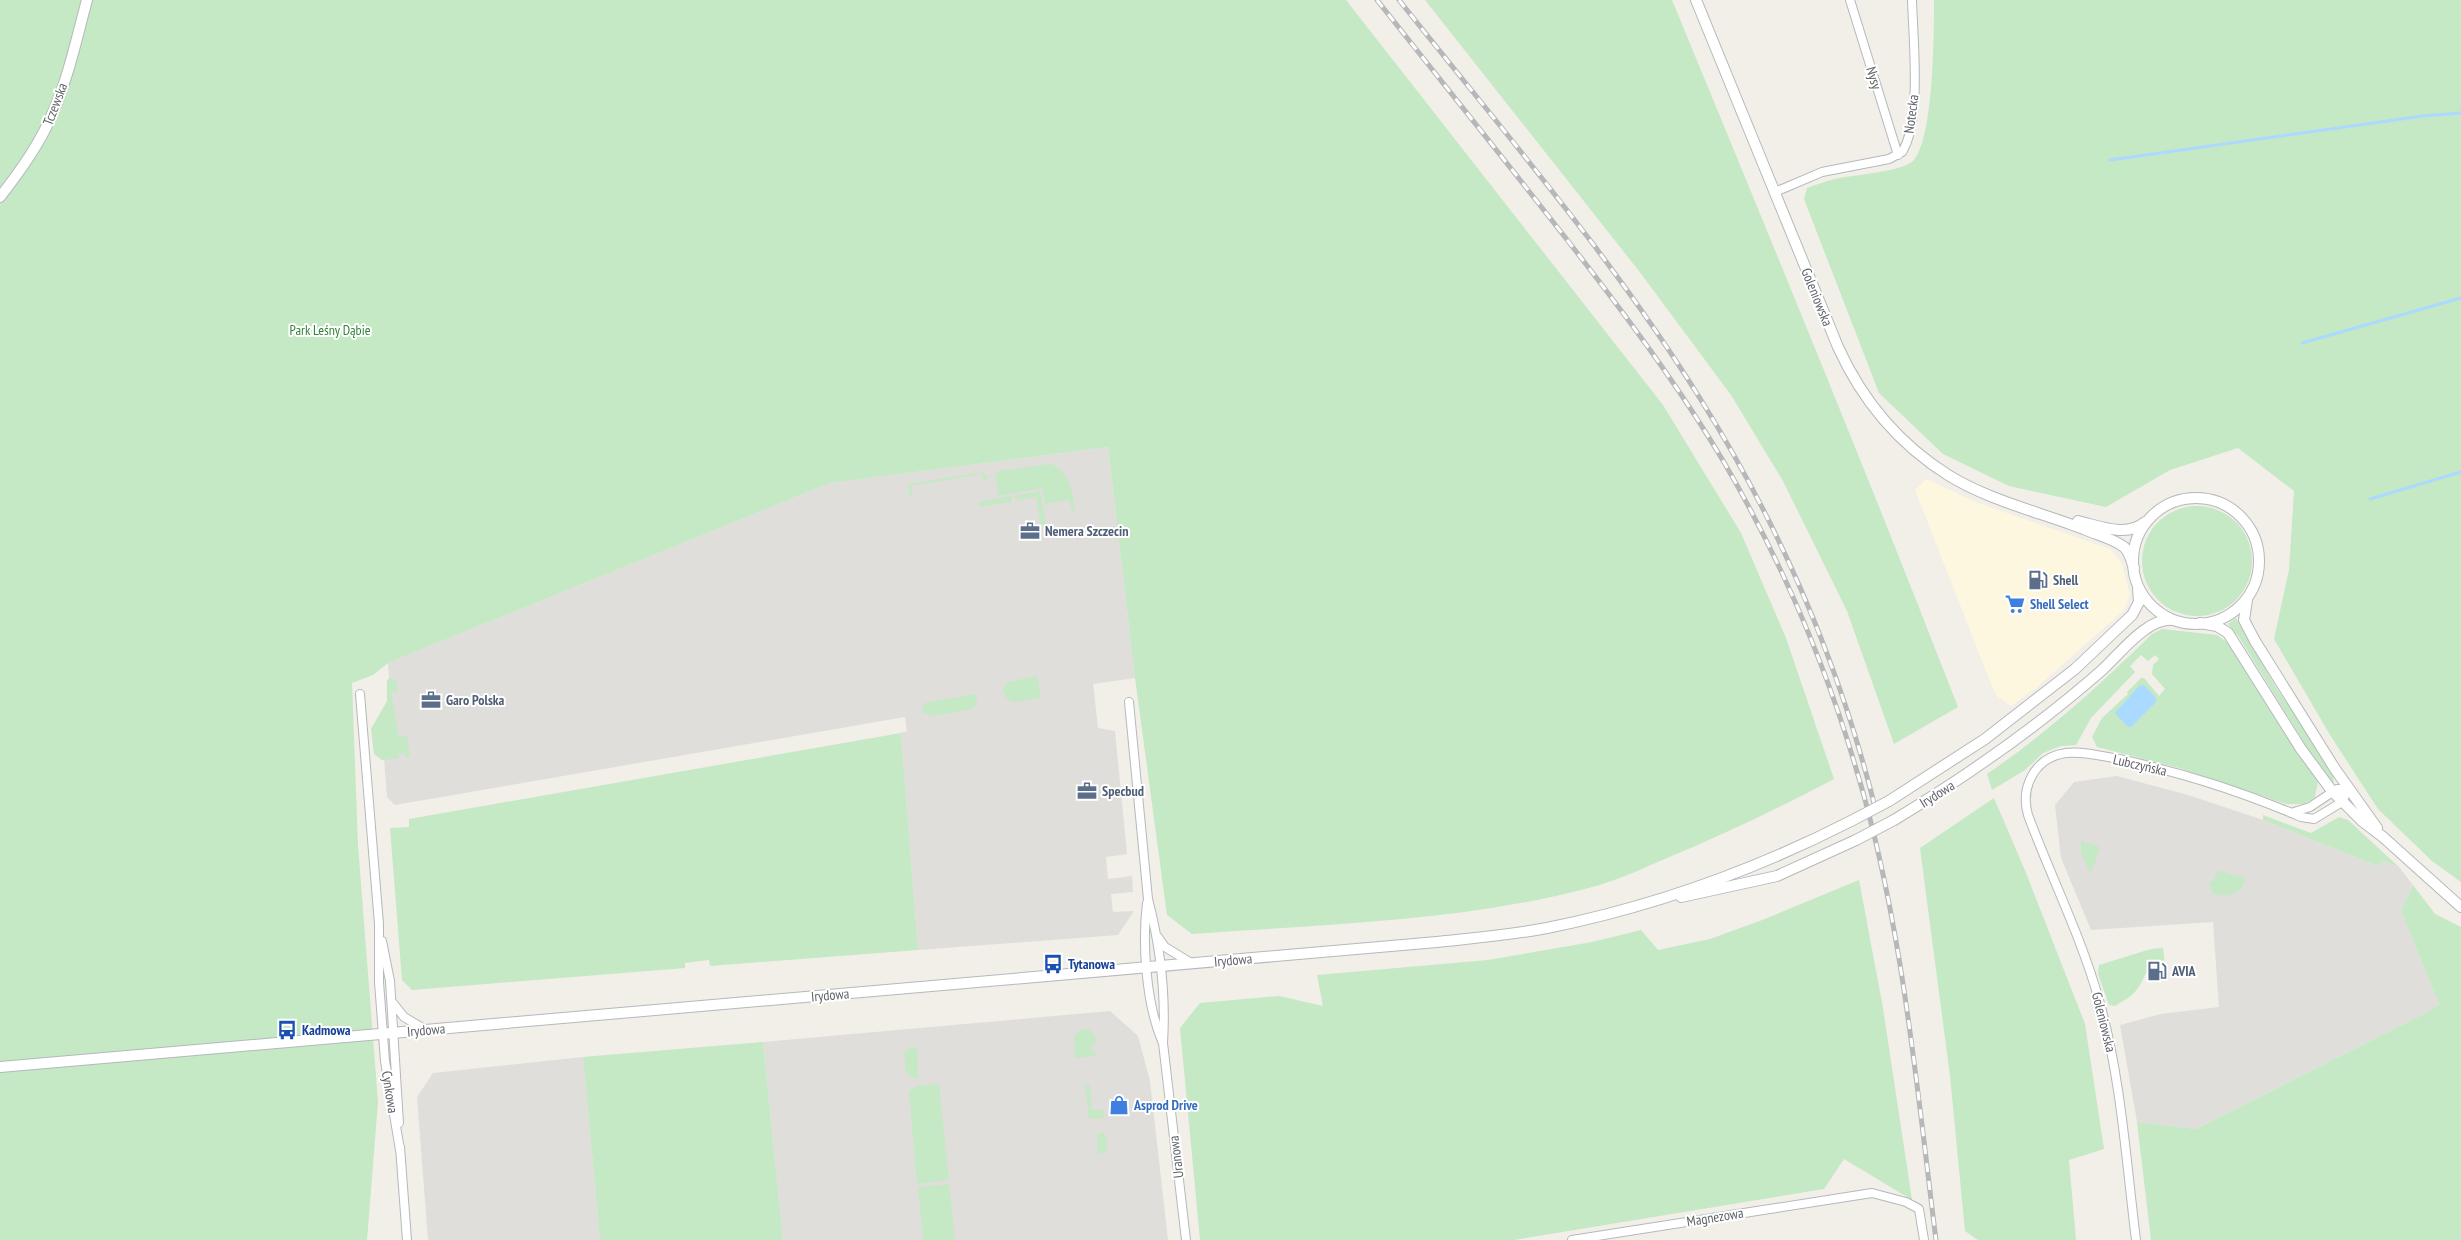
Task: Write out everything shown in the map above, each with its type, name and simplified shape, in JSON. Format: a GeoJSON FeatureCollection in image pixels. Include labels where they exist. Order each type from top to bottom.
{"type":"FeatureCollection","features":[{"type":"Feature","properties":{"kind":"street","name":"Tczewska"},"geometry":{"type":"LineString","coordinates":[[0,198],[31,154],[54,112],[68,70],[87,0]]}},
{"type":"Feature","properties":{"kind":"street","name":"Goleniowska"},"geometry":{"type":"LineString","coordinates":[[1696,0],[1846,364],[1862,392],[1882,418],[1904,441],[1948,474],[1978,490],[2118,544],[2129,554],[2134,568]]}},
{"type":"Feature","properties":{"kind":"street","name":"Nysy"},"geometry":{"type":"LineString","coordinates":[[1850,0],[1898,156]]}},
{"type":"Feature","properties":{"kind":"street","name":"Notecka"},"geometry":{"type":"LineString","coordinates":[[1898,156],[1905,147],[1910,132],[1914,97],[1912,0]]}},
{"type":"Feature","properties":{"kind":"street"},"geometry":{"type":"LineString","coordinates":[[1774,192],[1822,172],[1898,156]]}},
{"type":"Feature","properties":{"kind":"street"},"geometry":{"type":"LineString","coordinates":[[2383,837],[2348,789],[2248,630],[2243,612],[2257,574],[2258,550],[2249,528],[2227,507],[2209,500],[2188,498],[2168,504],[2146,521],[2135,545],[2134,568],[2137,582],[2153,607],[2163,614],[2181,621],[2217,626],[2228,633],[2301,749],[2332,791],[2362,821],[2383,837],[2461,907]]}},
{"type":"Feature","properties":{"kind":"street","name":"Goleniowska"},"geometry":{"type":"LineString","coordinates":[[2036,511],[2123,531],[2137,528],[2146,521]]}},
{"type":"Feature","properties":{"kind":"street","name":"Irydowa"},"geometry":{"type":"LineString","coordinates":[[1656,901],[1764,862],[1851,822],[1889,801],[1985,739],[2075,669],[2132,615],[2139,602],[2137,582]]}},
{"type":"Feature","properties":{"kind":"street"},"geometry":{"type":"LineString","coordinates":[[2200,623],[2228,615],[2238,608],[2249,593]]}},
{"type":"Feature","properties":{"kind":"street","name":"Irydowa"},"geometry":{"type":"LineString","coordinates":[[0,1067],[1437,942],[1512,934],[1577,921],[1656,901],[1734,887],[1777,876],[1856,840],[1894,820],[1972,772],[2022,736],[2071,697],[2153,623],[2168,620],[2181,621]]}},
{"type":"Feature","properties":{"kind":"street"},"geometry":{"type":"LineString","coordinates":[[360,694],[379,924],[391,997],[394,1033]]}},
{"type":"Feature","properties":{"kind":"street"},"geometry":{"type":"LineString","coordinates":[[1129,702],[1148,899],[1156,931],[1160,966]]}},
{"type":"Feature","properties":{"kind":"street","name":"Lubczyńska"},"geometry":{"type":"LineString","coordinates":[[2028,815],[2025,795],[2033,772],[2052,757],[2077,753],[2131,762],[2177,774],[2314,819],[2342,802]]}},
{"type":"Feature","properties":{"kind":"street"},"geometry":{"type":"LineString","coordinates":[[2291,813],[2310,808],[2332,791],[2348,789]]}},
{"type":"Feature","properties":{"kind":"street"},"geometry":{"type":"LineString","coordinates":[[2342,802],[2348,789]]}},
{"type":"Feature","properties":{"kind":"street","name":"Goleniowska"},"geometry":{"type":"LineString","coordinates":[[2028,815],[2078,938],[2103,1016],[2117,1086],[2136,1240]]}},
{"type":"Feature","properties":{"kind":"street"},"geometry":{"type":"LineString","coordinates":[[1148,899],[1144,926],[1148,968]]}},
{"type":"Feature","properties":{"kind":"street"},"geometry":{"type":"LineString","coordinates":[[379,924],[379,982],[383,1034]]}},
{"type":"Feature","properties":{"kind":"street"},"geometry":{"type":"LineString","coordinates":[[1156,931],[1165,947],[1192,964]]}},
{"type":"Feature","properties":{"kind":"street","name":"Uranowa"},"geometry":{"type":"LineString","coordinates":[[1160,966],[1164,1023],[1163,1043],[1186,1240]]}},
{"type":"Feature","properties":{"kind":"street","name":"Uranowa"},"geometry":{"type":"LineString","coordinates":[[1148,968],[1156,1028],[1163,1043]]}},
{"type":"Feature","properties":{"kind":"street"},"geometry":{"type":"LineString","coordinates":[[391,997],[395,1007],[404,1017],[426,1030]]}},
{"type":"Feature","properties":{"kind":"street","name":"Cynkowa"},"geometry":{"type":"LineString","coordinates":[[394,1033],[407,1240]]}},
{"type":"Feature","properties":{"kind":"street","name":"Cynkowa"},"geometry":{"type":"LineString","coordinates":[[383,1034],[388,1086],[400,1150]]}},
{"type":"Feature","properties":{"kind":"street","name":"Magnezowa"},"geometry":{"type":"LineString","coordinates":[[1572,1240],[1872,1193],[1913,1204],[1920,1209],[1924,1240]]}},
{"type":"Feature","properties":{"kind":"shaded area"},"geometry":{"type":"Polygon","coordinates":[[[1108,447],[1135,678],[1093,684],[1098,728],[1115,731],[1127,854],[1106,857],[1108,879],[1132,876],[1133,892],[1111,894],[1113,912],[1134,911],[1118,935],[918,950],[901,733],[907,731],[905,717],[395,805],[387,797],[381,720],[391,708],[388,663],[830,483],[1108,447]]]}},
{"type":"Feature","properties":{"kind":"shaded area","name":"Shell"},"geometry":{"type":"Polygon","coordinates":[[[1926,479],[1978,503],[2110,549],[2122,564],[2130,595],[2124,610],[2036,688],[2011,706],[1997,696],[1992,686],[1915,490],[1926,479]]]}},
{"type":"Feature","properties":{"kind":"shaded area"},"geometry":{"type":"Polygon","coordinates":[[[2117,776],[2188,795],[2263,820],[2378,866],[2384,861],[2399,867],[2413,885],[2401,911],[2439,1004],[2430,1011],[2196,1129],[2137,1122],[2120,1025],[2161,1014],[2219,1007],[2213,922],[2091,930],[2061,858],[2055,805],[2074,782],[2117,776]]]}},
{"type":"Feature","properties":{"kind":"shaded area"},"geometry":{"type":"Polygon","coordinates":[[[1110,1011],[1138,1036],[1150,1081],[1168,1240],[783,1240],[763,1042],[1110,1011]]]}},
{"type":"Feature","properties":{"kind":"shaded area"},"geometry":{"type":"Polygon","coordinates":[[[583,1057],[600,1240],[428,1240],[417,1097],[433,1073],[583,1057]]]}},
{"type":"Feature","properties":{"kind":"green space","name":"Park Leśny Dąbie"},"geometry":{"type":"Polygon","coordinates":[[[0,0],[1346,0],[1663,405],[1741,533],[1786,638],[1834,779],[1730,831],[1632,873],[1596,886],[1547,898],[1497,907],[1396,920],[1192,934],[1167,915],[1135,678],[1108,447],[830,483],[388,663],[373,675],[352,683],[358,845],[378,1102],[367,1240],[0,1240],[0,0]]]}},
{"type":"Feature","properties":{"kind":"green space"},"geometry":{"type":"Polygon","coordinates":[[[1425,0],[1672,0],[1853,441],[1958,707],[1894,744],[1847,611],[1783,481],[1731,395],[1639,271],[1425,0]]]}},
{"type":"Feature","properties":{"kind":"green space"},"geometry":{"type":"Polygon","coordinates":[[[1934,0],[2461,0],[2461,882],[2432,861],[2378,809],[2330,735],[2274,639],[2289,570],[2294,491],[2238,448],[2170,470],[2106,507],[2009,486],[1943,454],[1879,393],[1804,199],[1807,188],[1835,179],[1898,168],[1913,161],[1920,149],[1929,109],[1933,59],[1934,0]]]}},
{"type":"Feature","properties":{"kind":"green space"},"geometry":{"type":"Polygon","coordinates":[[[1050,464],[1057,466],[1062,471],[1070,485],[1074,502],[1074,517],[1069,500],[1045,504],[1042,488],[999,496],[995,476],[998,471],[1050,464]]]}},
{"type":"Feature","properties":{"kind":"green space"},"geometry":{"type":"Polygon","coordinates":[[[983,472],[988,477],[984,481],[982,474],[911,486],[913,497],[910,497],[908,484],[983,472]]]}},
{"type":"Feature","properties":{"kind":"green space"},"geometry":{"type":"Polygon","coordinates":[[[1040,491],[1046,525],[1041,526],[1036,497],[1016,500],[1015,496],[1040,491]]]}},
{"type":"Feature","properties":{"kind":"green space"},"geometry":{"type":"Polygon","coordinates":[[[1011,496],[1012,502],[979,507],[979,502],[1011,496]]]}},
{"type":"Feature","properties":{"kind":"green space"},"geometry":{"type":"Polygon","coordinates":[[[2197,506],[2218,510],[2236,522],[2248,540],[2252,561],[2248,582],[2236,600],[2218,612],[2197,616],[2176,612],[2158,600],[2146,582],[2142,561],[2146,540],[2158,522],[2176,510],[2197,506]]]}},
{"type":"Feature","properties":{"kind":"green space"},"geometry":{"type":"Polygon","coordinates":[[[2236,618],[2277,689],[2315,743],[2333,774],[2334,785],[2313,757],[2239,637],[2228,624],[2236,618]]]}},
{"type":"Feature","properties":{"kind":"green space"},"geometry":{"type":"Polygon","coordinates":[[[2162,629],[2217,635],[2228,643],[2296,751],[2318,781],[2315,797],[2304,804],[2286,804],[2179,768],[2097,747],[2092,737],[2102,718],[2128,694],[2127,692],[2141,678],[2144,678],[2159,696],[2165,689],[2152,674],[2153,665],[2159,659],[2155,655],[2148,661],[2141,655],[2130,666],[2135,672],[2091,718],[2076,745],[2061,746],[2043,753],[2025,770],[1992,790],[1987,774],[2052,725],[2113,672],[2152,634],[2162,629]]]}},
{"type":"Feature","properties":{"kind":"green space"},"geometry":{"type":"Polygon","coordinates":[[[1037,676],[1041,698],[1013,702],[1006,698],[1003,689],[1008,682],[1037,676]]]}},
{"type":"Feature","properties":{"kind":"green space"},"geometry":{"type":"Polygon","coordinates":[[[390,678],[396,680],[398,691],[391,692],[399,737],[407,736],[410,756],[405,757],[405,753],[398,754],[399,758],[382,760],[374,754],[371,729],[387,701],[387,680],[390,678]]]}},
{"type":"Feature","properties":{"kind":"green space"},"geometry":{"type":"Polygon","coordinates":[[[976,694],[977,703],[972,709],[933,716],[922,712],[924,703],[976,694]]]}},
{"type":"Feature","properties":{"kind":"green space"},"geometry":{"type":"Polygon","coordinates":[[[901,733],[918,950],[710,966],[709,960],[685,963],[685,968],[412,990],[402,980],[390,828],[409,827],[409,819],[901,733]]]}},
{"type":"Feature","properties":{"kind":"green space"},"geometry":{"type":"Polygon","coordinates":[[[1994,798],[2026,873],[2085,1024],[2104,1149],[2069,1160],[2076,1240],[1978,1240],[1965,1231],[1950,1076],[1920,848],[1994,798]]]}},
{"type":"Feature","properties":{"kind":"green space"},"geometry":{"type":"Polygon","coordinates":[[[2263,815],[2311,833],[2339,817],[2348,820],[2399,867],[2384,861],[2378,866],[2263,820],[2263,815]]]}},
{"type":"Feature","properties":{"kind":"green space"},"geometry":{"type":"Polygon","coordinates":[[[2081,841],[2100,847],[2091,874],[2081,854],[2081,841]]]}},
{"type":"Feature","properties":{"kind":"green space"},"geometry":{"type":"Polygon","coordinates":[[[2217,870],[2245,878],[2244,884],[2233,894],[2223,896],[2212,893],[2209,883],[2214,880],[2217,870]]]}},
{"type":"Feature","properties":{"kind":"green space"},"geometry":{"type":"Polygon","coordinates":[[[1859,880],[1883,1008],[1912,1200],[1844,1159],[1824,1189],[1514,1240],[1200,1240],[1180,1028],[1200,1003],[1279,996],[1323,1006],[1317,975],[1488,960],[1592,942],[1641,930],[1658,950],[1710,939],[1765,919],[1859,880]]]}},
{"type":"Feature","properties":{"kind":"green space"},"geometry":{"type":"Polygon","coordinates":[[[2413,885],[2435,914],[2461,927],[2461,1240],[2151,1240],[2137,1122],[2196,1129],[2430,1011],[2439,1004],[2401,911],[2413,885]]]}},
{"type":"Feature","properties":{"kind":"green space"},"geometry":{"type":"Polygon","coordinates":[[[2163,948],[2165,964],[2153,965],[2147,971],[2136,991],[2115,1006],[2109,1005],[2098,974],[2099,965],[2151,949],[2163,948]]]}},
{"type":"Feature","properties":{"kind":"green space"},"geometry":{"type":"Polygon","coordinates":[[[1083,1029],[1091,1031],[1094,1035],[1096,1044],[1091,1044],[1092,1053],[1097,1053],[1097,1056],[1075,1058],[1074,1035],[1083,1029]]]}},
{"type":"Feature","properties":{"kind":"green space"},"geometry":{"type":"Polygon","coordinates":[[[763,1042],[783,1240],[600,1240],[583,1057],[763,1042]]]}},
{"type":"Feature","properties":{"kind":"green space"},"geometry":{"type":"Polygon","coordinates":[[[911,1047],[915,1047],[918,1051],[918,1078],[911,1077],[906,1071],[904,1053],[911,1047]]]}},
{"type":"Feature","properties":{"kind":"green space"},"geometry":{"type":"Polygon","coordinates":[[[939,1084],[949,1180],[917,1184],[909,1092],[916,1086],[939,1084]]]}},
{"type":"Feature","properties":{"kind":"green space"},"geometry":{"type":"Polygon","coordinates":[[[1085,1085],[1090,1085],[1092,1110],[1103,1110],[1104,1118],[1089,1119],[1085,1085]]]}},
{"type":"Feature","properties":{"kind":"green space"},"geometry":{"type":"Polygon","coordinates":[[[1105,1133],[1107,1152],[1098,1154],[1097,1134],[1105,1133]]]}},
{"type":"Feature","properties":{"kind":"green space"},"geometry":{"type":"Polygon","coordinates":[[[949,1184],[955,1240],[923,1240],[918,1187],[949,1184]]]}},
{"type":"Feature","properties":{"kind":"water"},"geometry":{"type":"Polygon","coordinates":[[[2140,685],[2145,686],[2156,698],[2156,702],[2131,727],[2128,727],[2115,713],[2140,685]]]}},
{"type":"Feature","properties":{"kind":"waterway"},"geometry":{"type":"LineString","coordinates":[[2110,160],[2423,116],[2461,113]]}},
{"type":"Feature","properties":{"kind":"waterway"},"geometry":{"type":"LineString","coordinates":[[2302,343],[2461,298]]}},
{"type":"Feature","properties":{"kind":"waterway"},"geometry":{"type":"LineString","coordinates":[[2370,499],[2461,472]]}},
{"type":"Feature","properties":{"kind":"railway"},"geometry":{"type":"LineString","coordinates":[[1377,0],[1568,241],[1650,350],[1689,406],[1725,464],[1782,573],[1815,649],[1843,726],[1871,823],[1885,882],[1906,1001],[1936,1240]]}},
{"type":"Feature","properties":{"kind":"railway"},"geometry":{"type":"LineString","coordinates":[[1399,0],[1594,245],[1667,347],[1730,448],[1782,547],[1826,650],[1845,703],[1876,811]]}},
{"type":"Feature","properties":{"kind":"place","name":"Nemera Szczecin"},"geometry":{"type":"Point","coordinates":[1030,531]}},
{"type":"Feature","properties":{"kind":"place","name":"Shell"},"geometry":{"type":"Point","coordinates":[2038,580]}},
{"type":"Feature","properties":{"kind":"place","name":"Shell Select"},"geometry":{"type":"Point","coordinates":[2015,604]}},
{"type":"Feature","properties":{"kind":"place","name":"Garo Polska"},"geometry":{"type":"Point","coordinates":[431,700]}},
{"type":"Feature","properties":{"kind":"place","name":"Specbud"},"geometry":{"type":"Point","coordinates":[1087,791]}},
{"type":"Feature","properties":{"kind":"place","name":"Tytanowa"},"geometry":{"type":"Point","coordinates":[1053,964]}},
{"type":"Feature","properties":{"kind":"place","name":"AVIA"},"geometry":{"type":"Point","coordinates":[2157,971]}},
{"type":"Feature","properties":{"kind":"place","name":"Kadmowa"},"geometry":{"type":"Point","coordinates":[287,1030]}},
{"type":"Feature","properties":{"kind":"place","name":"Asprod Drive"},"geometry":{"type":"Point","coordinates":[1119,1105]}}]}
